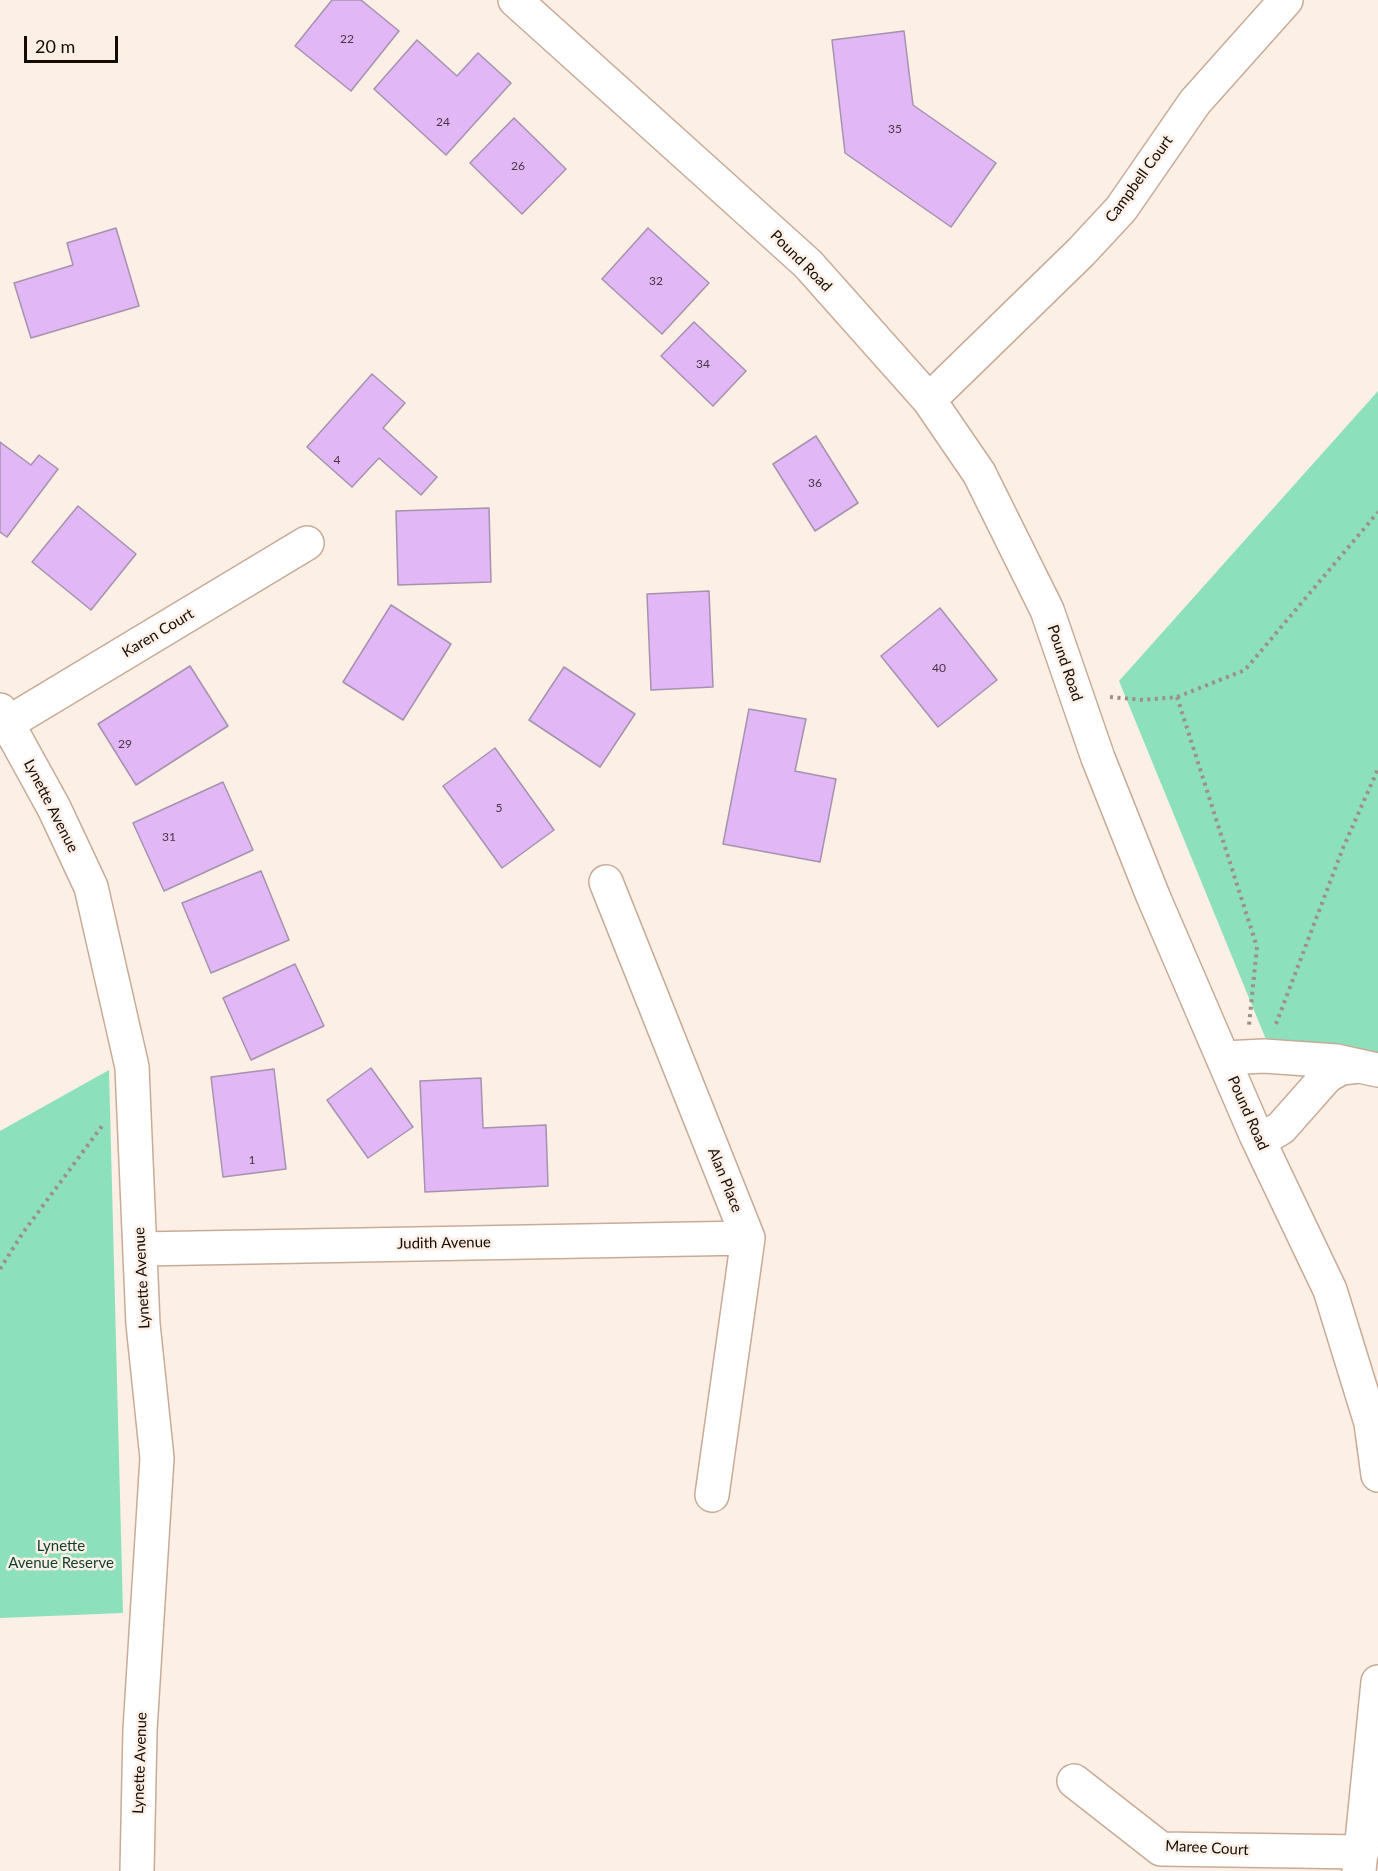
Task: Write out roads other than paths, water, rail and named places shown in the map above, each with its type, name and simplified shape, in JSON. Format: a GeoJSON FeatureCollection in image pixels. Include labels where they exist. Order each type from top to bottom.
{"type":"FeatureCollection","features":[{"type":"Feature","properties":{"kind":"street","name":"Pound Road"},"geometry":{"type":"LineString","coordinates":[[515,0],[808,264],[929,400],[979,472],[1047,610],[1098,758],[1153,896],[1245,1057],[1259,1141],[1330,1290],[1371,1422],[1378,1475]]}},
{"type":"Feature","properties":{"kind":"street","name":"Campbell Court"},"geometry":{"type":"LineString","coordinates":[[929,400],[1081,252],[1121,209],[1195,102],[1286,0]]}},
{"type":"Feature","properties":{"kind":"street","name":"Karen Court"},"geometry":{"type":"LineString","coordinates":[[4,717],[307,543]]}},
{"type":"Feature","properties":{"kind":"street","name":"Lynette Avenue"},"geometry":{"type":"LineString","coordinates":[[4,717],[54,808],[91,887],[132,1067],[144,1324],[157,1458],[140,1730],[137,1871]]}},
{"type":"Feature","properties":{"kind":"street","name":"Alan Place"},"geometry":{"type":"LineString","coordinates":[[606,882],[748,1238],[712,1495]]}},
{"type":"Feature","properties":{"kind":"street"},"geometry":{"type":"LineString","coordinates":[[1245,1057],[1336,1061],[1368,1068]]}},
{"type":"Feature","properties":{"kind":"street"},"geometry":{"type":"LineString","coordinates":[[1259,1141],[1281,1128],[1327,1077],[1341,1068],[1368,1068]]}},
{"type":"Feature","properties":{"kind":"street","name":"Judith Avenue"},"geometry":{"type":"LineString","coordinates":[[140,1248],[748,1238]]}},
{"type":"Feature","properties":{"kind":"street"},"geometry":{"type":"LineString","coordinates":[[1360,1862],[1378,1682]]}},
{"type":"Feature","properties":{"kind":"street","name":"Maree Court"},"geometry":{"type":"LineString","coordinates":[[1074,1781],[1161,1849],[1360,1862]]}},
{"type":"Feature","properties":{"kind":"park label","name":"Lynette Avenue Reserve"},"geometry":{"type":"Point","coordinates":[61,1554]}}]}
